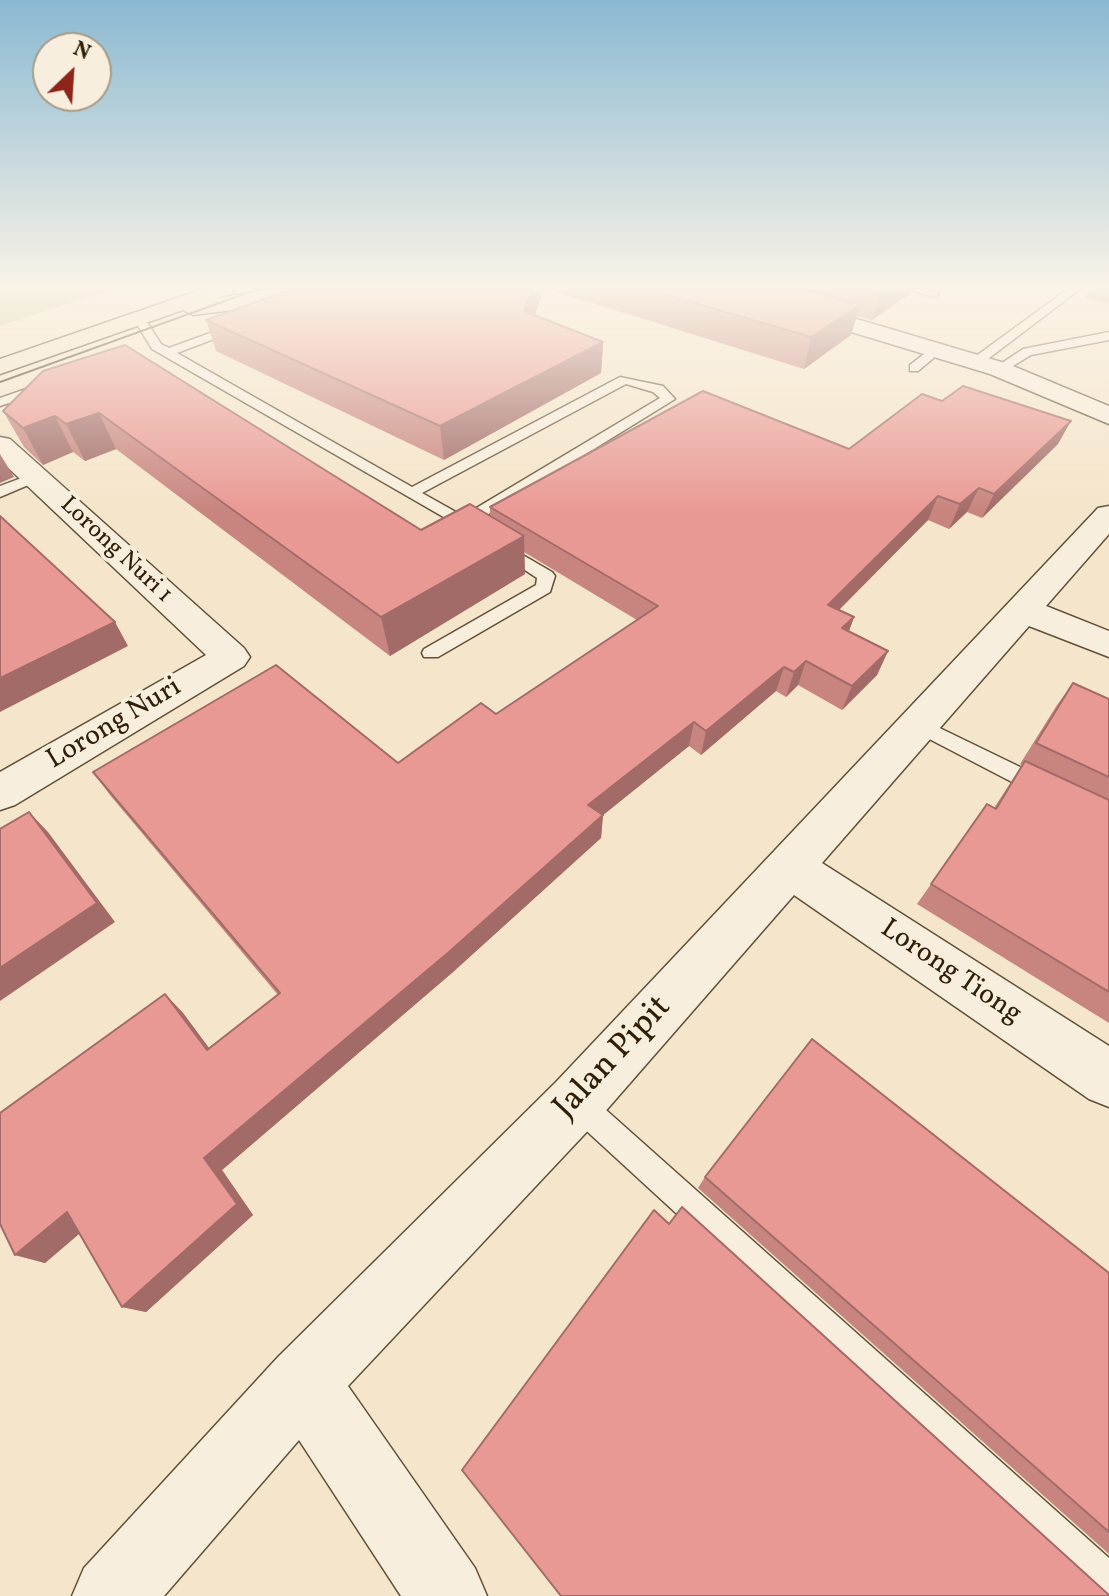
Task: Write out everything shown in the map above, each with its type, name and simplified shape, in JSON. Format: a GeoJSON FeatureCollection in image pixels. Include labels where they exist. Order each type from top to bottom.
{"type":"FeatureCollection","features":[{"type":"Feature","properties":{"kind":"street"},"geometry":{"type":"LineString","coordinates":[[980,363],[1109,416]]}},
{"type":"Feature","properties":{"kind":"street","name":"Lorong Nuri 1"},"geometry":{"type":"LineString","coordinates":[[0,445],[231,657]]}},
{"type":"Feature","properties":{"kind":"street","name":"Jalan Pipit"},"geometry":{"type":"LineString","coordinates":[[112,1596],[303,1382],[576,1102],[1108,516]]}},
{"type":"Feature","properties":{"kind":"street"},"geometry":{"type":"LineString","coordinates":[[1022,610],[1109,645]]}},
{"type":"Feature","properties":{"kind":"street","name":"Lorong Nuri"},"geometry":{"type":"LineString","coordinates":[[7,789],[231,657]]}},
{"type":"Feature","properties":{"kind":"street","name":"Lorong Tiong"},"geometry":{"type":"LineString","coordinates":[[790,867],[1109,1079]]}},
{"type":"Feature","properties":{"kind":"street"},"geometry":{"type":"LineString","coordinates":[[303,1382],[447,1596]]}},
{"type":"Feature","properties":{"kind":"lane"},"geometry":{"type":"LineString","coordinates":[[180,363],[412,493],[546,576],[544,588],[431,653]]}},
{"type":"Feature","properties":{"kind":"lane"},"geometry":{"type":"LineString","coordinates":[[914,368],[920,363]]}},
{"type":"Feature","properties":{"kind":"lane"},"geometry":{"type":"LineString","coordinates":[[988,366],[995,363]]}},
{"type":"Feature","properties":{"kind":"lane"},"geometry":{"type":"LineString","coordinates":[[412,493],[624,380],[658,389],[668,399],[463,523]]}},
{"type":"Feature","properties":{"kind":"lane"},"geometry":{"type":"LineString","coordinates":[[0,402],[57,382]]}},
{"type":"Feature","properties":{"kind":"lane"},"geometry":{"type":"LineString","coordinates":[[0,492],[35,477]]}},
{"type":"Feature","properties":{"kind":"lane"},"geometry":{"type":"LineString","coordinates":[[919,725],[1068,801]]}},
{"type":"Feature","properties":{"kind":"lane"},"geometry":{"type":"LineString","coordinates":[[576,1102],[1109,1584]]}},
{"type":"Feature","properties":{"kind":"building"},"geometry":{"type":"Polygon","coordinates":[[[67,363],[155,363],[421,530],[470,504],[524,536],[381,617],[99,413],[66,424],[55,416],[23,428],[3,411],[43,371],[67,363]]]}},
{"type":"Feature","properties":{"kind":"building"},"geometry":{"type":"Polygon","coordinates":[[[302,363],[561,363],[440,426],[302,363]]]}},
{"type":"Feature","properties":{"kind":"building"},"geometry":{"type":"Polygon","coordinates":[[[963,386],[1071,421],[994,494],[979,488],[960,504],[938,496],[828,605],[854,617],[842,628],[888,651],[852,686],[806,661],[794,672],[784,667],[706,731],[694,722],[588,805],[603,815],[449,952],[204,1158],[237,1204],[122,1307],[67,1212],[15,1255],[0,1224],[0,1113],[165,994],[207,1050],[280,993],[93,772],[276,665],[398,763],[481,703],[496,714],[658,606],[490,507],[703,391],[849,449],[922,394],[942,401],[963,386]]]}},
{"type":"Feature","properties":{"kind":"building"},"geometry":{"type":"Polygon","coordinates":[[[0,516],[115,622],[0,678],[0,516]]]}},
{"type":"Feature","properties":{"kind":"building"},"geometry":{"type":"Polygon","coordinates":[[[1073,683],[1109,699],[1109,777],[1036,743],[1073,683]]]}},
{"type":"Feature","properties":{"kind":"building"},"geometry":{"type":"Polygon","coordinates":[[[1025,761],[1109,800],[1109,992],[931,884],[987,804],[996,809],[1025,761]]]}},
{"type":"Feature","properties":{"kind":"building"},"geometry":{"type":"Polygon","coordinates":[[[29,812],[97,903],[0,968],[0,829],[29,812]]]}},
{"type":"Feature","properties":{"kind":"building"},"geometry":{"type":"Polygon","coordinates":[[[812,1039],[1109,1273],[1109,1532],[705,1177],[812,1039]]]}},
{"type":"Feature","properties":{"kind":"building"},"geometry":{"type":"Polygon","coordinates":[[[682,1207],[1109,1596],[561,1596],[462,1470],[654,1210],[669,1224],[682,1207]]]}},
{"type":"Feature","properties":{"kind":"tram line"},"geometry":{"type":"LineString","coordinates":[[0,382],[51,363]]}}]}
